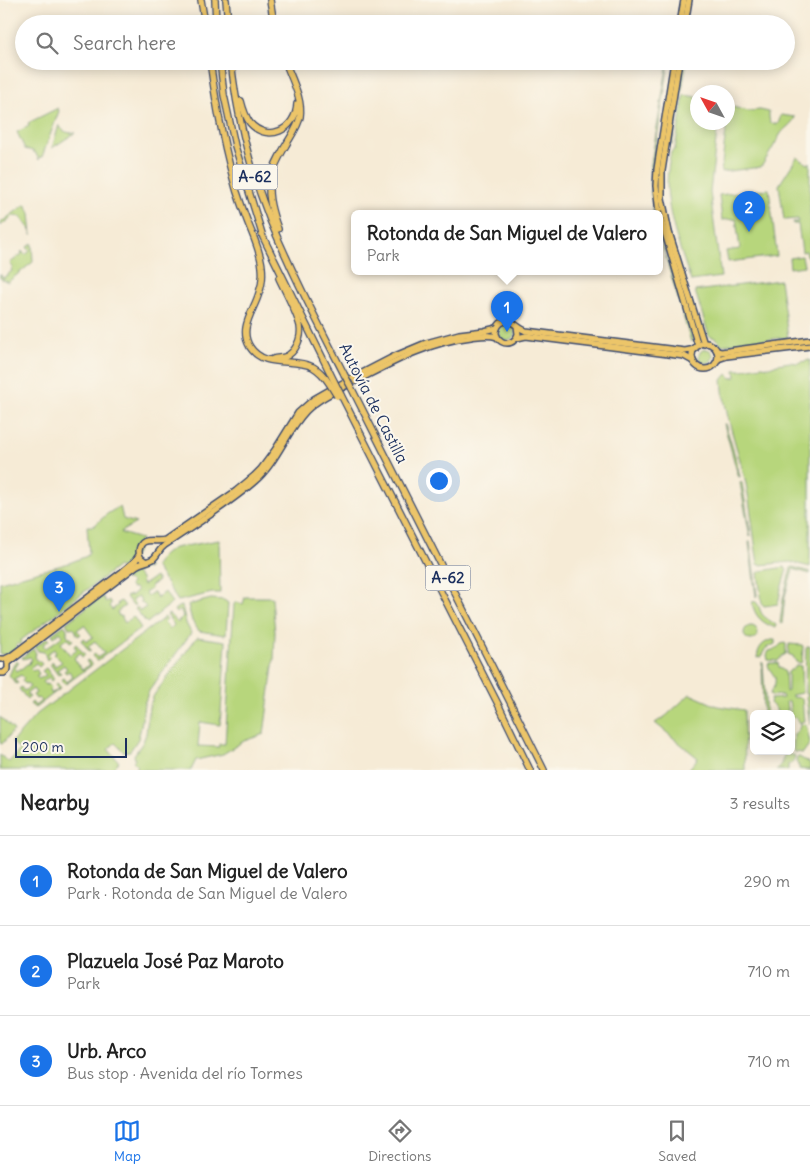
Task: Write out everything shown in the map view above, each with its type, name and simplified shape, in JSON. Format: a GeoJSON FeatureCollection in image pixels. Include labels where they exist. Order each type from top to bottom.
{"type":"FeatureCollection","features":[{"type":"Feature","properties":{"kind":"highway"},"geometry":{"type":"LineString","coordinates":[[201,0],[204,15]]}},
{"type":"Feature","properties":{"kind":"highway"},"geometry":{"type":"LineString","coordinates":[[215,0],[216,15]]}},
{"type":"Feature","properties":{"kind":"highway"},"geometry":{"type":"LineString","coordinates":[[226,0],[227,15]]}},
{"type":"Feature","properties":{"kind":"highway"},"geometry":{"type":"LineString","coordinates":[[270,0],[272,15]]}},
{"type":"Feature","properties":{"kind":"highway"},"geometry":{"type":"LineString","coordinates":[[211,70],[218,116],[230,167],[262,265],[259,295],[246,325],[246,340],[257,355],[280,362],[297,362],[313,367],[331,382]]}},
{"type":"Feature","properties":{"kind":"highway","name":"Autovía de Castilla"},"geometry":{"type":"LineString","coordinates":[[221,70],[224,95],[235,146],[263,237],[331,382],[359,431],[530,770]]}},
{"type":"Feature","properties":{"kind":"highway","name":"Autovía de Castilla"},"geometry":{"type":"LineString","coordinates":[[232,70],[246,144],[258,186],[270,219],[300,287],[544,770]]}},
{"type":"Feature","properties":{"kind":"highway"},"geometry":{"type":"LineString","coordinates":[[233,70],[246,116],[251,124],[269,133],[284,129],[294,120],[297,100],[292,80]]}},
{"type":"Feature","properties":{"kind":"highway"},"geometry":{"type":"LineString","coordinates":[[288,70],[299,99],[300,116],[297,126],[272,170],[269,188],[274,218],[300,287]]}},
{"type":"Feature","properties":{"kind":"highway"},"geometry":{"type":"LineString","coordinates":[[235,146],[245,191],[261,239],[300,328],[298,342],[290,353],[285,357],[269,359]]}},
{"type":"Feature","properties":{"kind":"main road"},"geometry":{"type":"LineString","coordinates":[[682,15],[684,0]]}},
{"type":"Feature","properties":{"kind":"main road"},"geometry":{"type":"LineString","coordinates":[[686,15],[689,0]]}},
{"type":"Feature","properties":{"kind":"main road"},"geometry":{"type":"LineString","coordinates":[[658,210],[656,192],[657,169],[673,70]]}},
{"type":"Feature","properties":{"kind":"main road"},"geometry":{"type":"LineString","coordinates":[[678,70],[662,170],[662,198],[699,346],[693,355],[693,361]]}},
{"type":"Feature","properties":{"kind":"main road"},"geometry":{"type":"LineString","coordinates":[[663,228],[699,346]]}},
{"type":"Feature","properties":{"kind":"main road"},"geometry":{"type":"LineString","coordinates":[[509,321],[526,331],[685,351],[699,346],[712,345],[717,351],[718,358],[715,365],[706,369],[698,367],[693,361],[684,356],[526,336],[517,338],[509,343],[504,343],[497,337],[485,335],[461,338],[428,346],[337,390],[317,402],[301,416],[272,462],[256,481],[159,550],[150,561],[145,561],[134,568],[4,660],[122,572],[135,561],[145,541],[165,540],[236,491],[254,476],[275,450],[298,413],[309,402],[395,356],[426,343],[459,334],[493,330],[500,324],[509,321]]}},
{"type":"Feature","properties":{"kind":"main road"},"geometry":{"type":"LineString","coordinates":[[517,326],[517,338]]}},
{"type":"Feature","properties":{"kind":"main road"},"geometry":{"type":"LineString","coordinates":[[497,328],[497,337]]}},
{"type":"Feature","properties":{"kind":"main road"},"geometry":{"type":"LineString","coordinates":[[717,351],[810,340]]}},
{"type":"Feature","properties":{"kind":"main road"},"geometry":{"type":"LineString","coordinates":[[718,358],[810,346]]}},
{"type":"Feature","properties":{"kind":"main road"},"geometry":{"type":"LineString","coordinates":[[155,541],[159,550]]}},
{"type":"Feature","properties":{"kind":"main road"},"geometry":{"type":"LineString","coordinates":[[139,555],[145,561]]}},
{"type":"Feature","properties":{"kind":"main road"},"geometry":{"type":"LineString","coordinates":[[0,673],[6,672],[8,669],[4,660]]}},
{"type":"Feature","properties":{"kind":"green space"},"geometry":{"type":"Polygon","coordinates":[[[668,70],[652,170],[651,187],[654,210],[650,184],[650,170],[668,70]]]}},
{"type":"Feature","properties":{"kind":"green space"},"geometry":{"type":"Polygon","coordinates":[[[683,70],[685,70],[672,145],[683,70]]]}},
{"type":"Feature","properties":{"kind":"green space"},"geometry":{"type":"Polygon","coordinates":[[[684,95],[690,96],[690,130],[717,130],[710,192],[721,277],[691,281],[669,208],[668,175],[671,152],[675,149],[684,95]]]}},
{"type":"Feature","properties":{"kind":"green space"},"geometry":{"type":"Polygon","coordinates":[[[58,108],[59,111],[42,157],[39,160],[35,152],[25,149],[17,132],[29,126],[28,123],[58,108]]]}},
{"type":"Feature","properties":{"kind":"green space"},"geometry":{"type":"Polygon","coordinates":[[[735,108],[748,111],[760,110],[769,112],[770,123],[778,124],[781,115],[795,117],[780,135],[761,167],[721,172],[726,130],[735,130],[735,108]]]}},
{"type":"Feature","properties":{"kind":"green space"},"geometry":{"type":"Polygon","coordinates":[[[59,125],[66,132],[75,133],[52,148],[59,125]]]}},
{"type":"Feature","properties":{"kind":"green space"},"geometry":{"type":"Polygon","coordinates":[[[797,157],[808,164],[810,162],[810,256],[807,257],[806,251],[802,252],[798,224],[793,224],[793,222],[798,222],[798,219],[784,220],[779,185],[797,157]]]}},
{"type":"Feature","properties":{"kind":"green space"},"geometry":{"type":"Polygon","coordinates":[[[769,189],[777,256],[728,262],[726,251],[740,249],[736,219],[722,220],[719,195],[769,189]]]}},
{"type":"Feature","properties":{"kind":"green space"},"geometry":{"type":"Polygon","coordinates":[[[26,204],[30,213],[32,235],[21,217],[13,216],[0,226],[0,223],[26,204]]]}},
{"type":"Feature","properties":{"kind":"green space"},"geometry":{"type":"Polygon","coordinates":[[[32,243],[33,262],[8,282],[0,278],[0,274],[3,278],[12,271],[11,269],[13,268],[10,263],[22,254],[22,251],[25,255],[30,251],[27,247],[32,243]]]}},
{"type":"Feature","properties":{"kind":"green space"},"geometry":{"type":"Polygon","coordinates":[[[663,245],[693,340],[691,342],[663,249],[663,245]]]}},
{"type":"Feature","properties":{"kind":"green space"},"geometry":{"type":"Polygon","coordinates":[[[802,256],[804,266],[790,268],[789,258],[802,256]]]}},
{"type":"Feature","properties":{"kind":"green space"},"geometry":{"type":"Polygon","coordinates":[[[780,280],[788,337],[722,345],[715,338],[709,336],[695,291],[780,280]]]}},
{"type":"Feature","properties":{"kind":"green space"},"geometry":{"type":"Polygon","coordinates":[[[504,324],[510,324],[515,329],[513,338],[504,340],[499,335],[499,329],[504,324]]]}},
{"type":"Feature","properties":{"kind":"green space"},"geometry":{"type":"Polygon","coordinates":[[[703,349],[709,349],[713,356],[709,363],[703,363],[699,359],[699,353],[703,349]]]}},
{"type":"Feature","properties":{"kind":"green space"},"geometry":{"type":"Polygon","coordinates":[[[810,360],[810,567],[790,562],[760,565],[758,564],[746,486],[728,416],[722,380],[727,374],[731,378],[736,377],[735,370],[762,366],[770,367],[777,364],[810,360]]]}},
{"type":"Feature","properties":{"kind":"green space"},"geometry":{"type":"Polygon","coordinates":[[[725,423],[736,459],[740,477],[738,475],[725,423]]]}},
{"type":"Feature","properties":{"kind":"green space"},"geometry":{"type":"Polygon","coordinates":[[[740,483],[751,536],[750,537],[740,483]]]}},
{"type":"Feature","properties":{"kind":"green space"},"geometry":{"type":"Polygon","coordinates":[[[120,506],[123,519],[136,523],[121,533],[141,539],[133,558],[120,569],[118,566],[20,641],[22,643],[20,645],[18,643],[17,647],[7,655],[0,654],[0,582],[69,563],[87,556],[89,553],[87,526],[94,526],[107,514],[120,506]]]}},
{"type":"Feature","properties":{"kind":"green space"},"geometry":{"type":"Polygon","coordinates":[[[219,540],[220,593],[178,601],[155,566],[156,563],[174,548],[219,540]]]}},
{"type":"Feature","properties":{"kind":"green space"},"geometry":{"type":"Polygon","coordinates":[[[750,541],[757,595],[756,597],[749,543],[750,541]]]}},
{"type":"Feature","properties":{"kind":"green space"},"geometry":{"type":"Polygon","coordinates":[[[141,567],[149,567],[136,573],[142,580],[143,585],[155,577],[158,581],[150,586],[151,589],[145,593],[147,596],[154,592],[157,598],[165,592],[172,603],[147,623],[135,609],[137,607],[140,611],[146,607],[138,596],[132,600],[135,605],[133,606],[126,597],[131,596],[137,591],[134,587],[132,589],[129,585],[131,583],[125,579],[141,567]]]}},
{"type":"Feature","properties":{"kind":"green space"},"geometry":{"type":"Polygon","coordinates":[[[785,567],[787,569],[778,604],[764,606],[762,604],[758,573],[785,567]]]}},
{"type":"Feature","properties":{"kind":"green space"},"geometry":{"type":"Polygon","coordinates":[[[791,568],[810,572],[810,574],[793,569],[785,596],[782,624],[780,623],[783,599],[791,568]]]}},
{"type":"Feature","properties":{"kind":"green space"},"geometry":{"type":"Polygon","coordinates":[[[102,596],[106,602],[109,600],[111,604],[109,606],[112,610],[121,601],[125,606],[117,612],[119,616],[121,616],[125,623],[133,616],[141,628],[97,661],[92,656],[95,654],[97,658],[104,653],[95,641],[88,646],[91,650],[89,651],[81,640],[84,638],[86,642],[93,637],[84,625],[77,630],[81,634],[78,636],[74,629],[69,628],[66,623],[102,596]]]}},
{"type":"Feature","properties":{"kind":"green space"},"geometry":{"type":"Polygon","coordinates":[[[245,597],[272,597],[275,632],[274,659],[264,734],[244,741],[223,754],[196,760],[191,770],[134,770],[138,766],[133,761],[135,759],[134,755],[146,734],[149,707],[154,695],[197,637],[225,641],[226,643],[220,725],[200,722],[198,746],[219,747],[219,744],[225,744],[234,604],[236,602],[243,604],[245,597]]]}},
{"type":"Feature","properties":{"kind":"green space"},"geometry":{"type":"Polygon","coordinates":[[[211,599],[224,600],[228,603],[225,635],[199,631],[192,621],[188,605],[211,599]]]}},
{"type":"Feature","properties":{"kind":"green space"},"geometry":{"type":"Polygon","coordinates":[[[752,602],[757,603],[762,614],[776,625],[776,628],[760,619],[752,602]]]}},
{"type":"Feature","properties":{"kind":"green space"},"geometry":{"type":"Polygon","coordinates":[[[182,606],[186,623],[191,633],[149,691],[144,704],[138,739],[130,751],[124,752],[115,743],[108,749],[119,762],[111,770],[0,770],[0,755],[9,762],[20,750],[12,742],[37,714],[165,617],[167,619],[164,622],[170,629],[174,625],[167,615],[169,614],[178,623],[178,620],[183,616],[180,610],[176,613],[174,610],[182,606]]]}},
{"type":"Feature","properties":{"kind":"green space"},"geometry":{"type":"Polygon","coordinates":[[[64,625],[67,629],[67,635],[73,640],[70,642],[67,638],[61,643],[70,655],[77,650],[74,646],[76,644],[85,655],[82,657],[80,653],[74,658],[82,670],[89,665],[86,661],[88,660],[92,665],[66,684],[61,680],[64,678],[67,682],[73,677],[69,671],[66,673],[64,671],[67,669],[64,665],[57,670],[61,673],[58,675],[50,664],[53,662],[55,666],[62,662],[54,654],[56,653],[54,649],[47,654],[50,657],[47,660],[44,652],[38,651],[35,647],[47,638],[49,640],[43,645],[46,648],[60,638],[62,636],[60,632],[54,637],[52,634],[64,625]]]}},
{"type":"Feature","properties":{"kind":"green space"},"geometry":{"type":"Polygon","coordinates":[[[748,626],[754,626],[758,633],[754,640],[748,640],[744,636],[744,630],[748,626]]]}},
{"type":"Feature","properties":{"kind":"green space"},"geometry":{"type":"Polygon","coordinates":[[[771,640],[775,640],[775,644],[766,648],[761,657],[757,658],[761,646],[771,640]]]}},
{"type":"Feature","properties":{"kind":"green space"},"geometry":{"type":"Polygon","coordinates":[[[785,643],[786,654],[778,661],[768,660],[767,655],[769,651],[785,643]]]}},
{"type":"Feature","properties":{"kind":"green space"},"geometry":{"type":"Polygon","coordinates":[[[789,644],[803,646],[802,662],[796,662],[793,656],[788,654],[789,644]]]}},
{"type":"Feature","properties":{"kind":"green space"},"geometry":{"type":"Polygon","coordinates":[[[810,646],[810,725],[806,697],[808,694],[805,694],[806,649],[810,646]]]}},
{"type":"Feature","properties":{"kind":"green space"},"geometry":{"type":"Polygon","coordinates":[[[33,649],[36,653],[36,659],[42,664],[39,667],[36,663],[30,668],[33,671],[36,669],[39,674],[36,676],[39,679],[46,675],[42,671],[46,668],[54,679],[51,681],[49,677],[43,682],[51,688],[49,690],[51,694],[58,689],[55,685],[57,683],[61,688],[35,708],[30,704],[32,702],[35,706],[41,701],[33,695],[36,693],[33,689],[26,694],[30,697],[27,699],[19,689],[21,687],[24,691],[30,687],[22,680],[24,678],[21,675],[14,679],[18,683],[16,684],[9,675],[17,661],[19,662],[15,668],[17,671],[30,663],[32,659],[30,657],[23,659],[22,657],[33,649]]]}},
{"type":"Feature","properties":{"kind":"green space"},"geometry":{"type":"Polygon","coordinates":[[[762,662],[766,710],[763,710],[762,662]]]}},
{"type":"Feature","properties":{"kind":"green space"},"geometry":{"type":"Polygon","coordinates":[[[778,663],[779,667],[785,672],[786,692],[788,691],[788,672],[796,665],[801,666],[802,693],[792,695],[792,697],[802,698],[804,721],[799,723],[795,718],[795,710],[790,710],[789,701],[786,702],[787,710],[776,710],[770,703],[771,699],[783,698],[782,695],[772,696],[770,694],[775,680],[768,664],[778,663]]]}},
{"type":"Feature","properties":{"kind":"green space"},"geometry":{"type":"Polygon","coordinates":[[[690,694],[717,706],[744,710],[745,770],[688,770],[698,758],[655,723],[666,716],[690,694]]]}},
{"type":"Feature","properties":{"kind":"green space"},"geometry":{"type":"Polygon","coordinates":[[[0,717],[14,730],[2,744],[0,743],[0,717]]]}},
{"type":"Feature","properties":{"kind":"green space"},"geometry":{"type":"Polygon","coordinates":[[[800,725],[806,725],[810,743],[803,753],[795,752],[795,733],[800,725]]]}},
{"type":"Feature","properties":{"kind":"green space"},"geometry":{"type":"Polygon","coordinates":[[[784,755],[795,756],[793,762],[788,765],[788,770],[776,770],[781,764],[784,755]]]}},
{"type":"Feature","properties":{"kind":"green space"},"geometry":{"type":"Polygon","coordinates":[[[797,757],[810,763],[810,770],[799,769],[796,762],[797,757]]]}},
{"type":"Feature","properties":{"kind":"place","name":"Plazuela José Paz Maroto"},"geometry":{"type":"Point","coordinates":[749,232]}},
{"type":"Feature","properties":{"kind":"place","name":"Rotonda de San Miguel de Valero"},"geometry":{"type":"Point","coordinates":[507,332]}},
{"type":"Feature","properties":{"kind":"place","name":"Urb. Arco"},"geometry":{"type":"Point","coordinates":[59,612]}}]}
